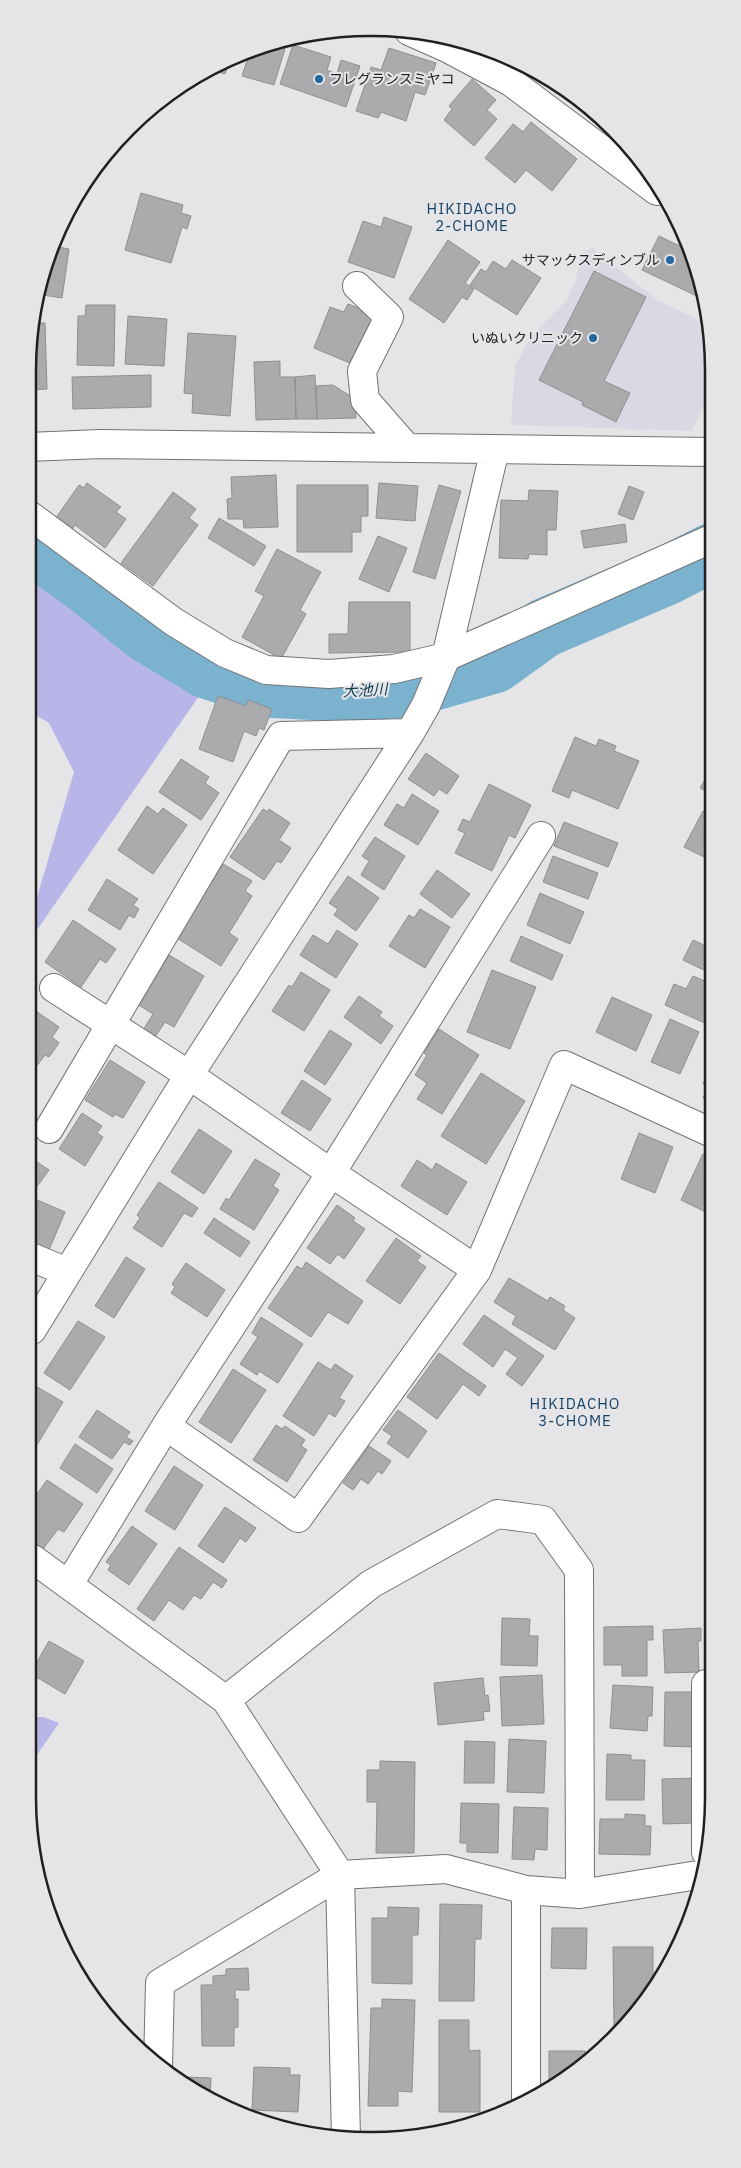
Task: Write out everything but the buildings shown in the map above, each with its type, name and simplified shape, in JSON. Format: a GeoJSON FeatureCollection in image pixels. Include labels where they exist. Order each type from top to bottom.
{"type":"FeatureCollection","features":[{"type":"Feature","properties":{"kind":"street"},"geometry":{"type":"LineString","coordinates":[[457,48],[511,82],[647,184]]}},
{"type":"Feature","properties":{"kind":"street"},"geometry":{"type":"LineString","coordinates":[[357,286],[390,317],[362,371],[365,400],[407,448]]}},
{"type":"Feature","properties":{"kind":"street"},"geometry":{"type":"LineString","coordinates":[[36,447],[100,444],[705,452]]}},
{"type":"Feature","properties":{"kind":"street"},"geometry":{"type":"LineString","coordinates":[[36,1323],[189,1075],[410,733],[426,705],[446,658],[494,449]]}},
{"type":"Feature","properties":{"kind":"street"},"geometry":{"type":"LineString","coordinates":[[36,520],[174,622],[225,653],[266,670],[329,674],[394,669],[446,658],[705,542]]}},
{"type":"Feature","properties":{"kind":"street"},"geometry":{"type":"LineString","coordinates":[[49,1129],[281,736],[410,733]]}},
{"type":"Feature","properties":{"kind":"street"},"geometry":{"type":"LineString","coordinates":[[69,1584],[166,1426],[331,1173],[541,836]]}},
{"type":"Feature","properties":{"kind":"street"},"geometry":{"type":"LineString","coordinates":[[54,988],[189,1075],[476,1270]]}},
{"type":"Feature","properties":{"kind":"street"},"geometry":{"type":"LineString","coordinates":[[166,1426],[298,1518],[476,1270],[564,1065],[705,1129]]}},
{"type":"Feature","properties":{"kind":"street"},"geometry":{"type":"LineString","coordinates":[[36,1258],[67,1272]]}},
{"type":"Feature","properties":{"kind":"street"},"geometry":{"type":"LineString","coordinates":[[226,1700],[371,1584],[496,1514],[543,1520],[579,1570],[580,1894]]}},
{"type":"Feature","properties":{"kind":"street"},"geometry":{"type":"LineString","coordinates":[[36,1561],[226,1700],[340,1875],[346,2131]]}},
{"type":"Feature","properties":{"kind":"street"},"geometry":{"type":"LineString","coordinates":[[158,2056],[160,1984],[340,1875],[446,1869],[526,1890],[580,1894],[695,1875]]}},
{"type":"Feature","properties":{"kind":"street"},"geometry":{"type":"LineString","coordinates":[[526,1890],[526,2093]]}},
{"type":"Feature","properties":{"kind":"shaded area"},"geometry":{"type":"Polygon","coordinates":[[[593,248],[657,300],[701,321],[704,349],[705,404],[692,431],[511,425],[515,366],[532,335],[567,300],[576,280],[581,255],[593,248]]]}},
{"type":"Feature","properties":{"kind":"shaded area"},"geometry":{"type":"Polygon","coordinates":[[[36,572],[206,686],[36,931],[36,901],[74,772],[49,723],[36,715],[36,572]]]}},
{"type":"Feature","properties":{"kind":"shaded area"},"geometry":{"type":"Polygon","coordinates":[[[36,1717],[44,1717],[59,1723],[36,1756],[36,1717]]]}},
{"type":"Feature","properties":{"kind":"waterway","name":"大池川"},"geometry":{"type":"LineString","coordinates":[[36,549],[91,588],[145,632],[206,669],[264,688],[341,692],[410,688],[494,664],[544,628],[668,575],[705,556]]}},
{"type":"Feature","properties":{"kind":"place","name":"フレグランスミヤコ"},"geometry":{"type":"Point","coordinates":[319,79]}},
{"type":"Feature","properties":{"kind":"place","name":"サマックスディンブル"},"geometry":{"type":"Point","coordinates":[670,260]}},
{"type":"Feature","properties":{"kind":"place","name":"いぬいクリニック"},"geometry":{"type":"Point","coordinates":[593,338]}},
{"type":"Feature","properties":{"kind":"district","name":"HIKIDACHO 2-CHOME"},"geometry":{"type":"Point","coordinates":[472,216]}},
{"type":"Feature","properties":{"kind":"district","name":"HIKIDACHO 3-CHOME"},"geometry":{"type":"Point","coordinates":[575,1412]}}]}
